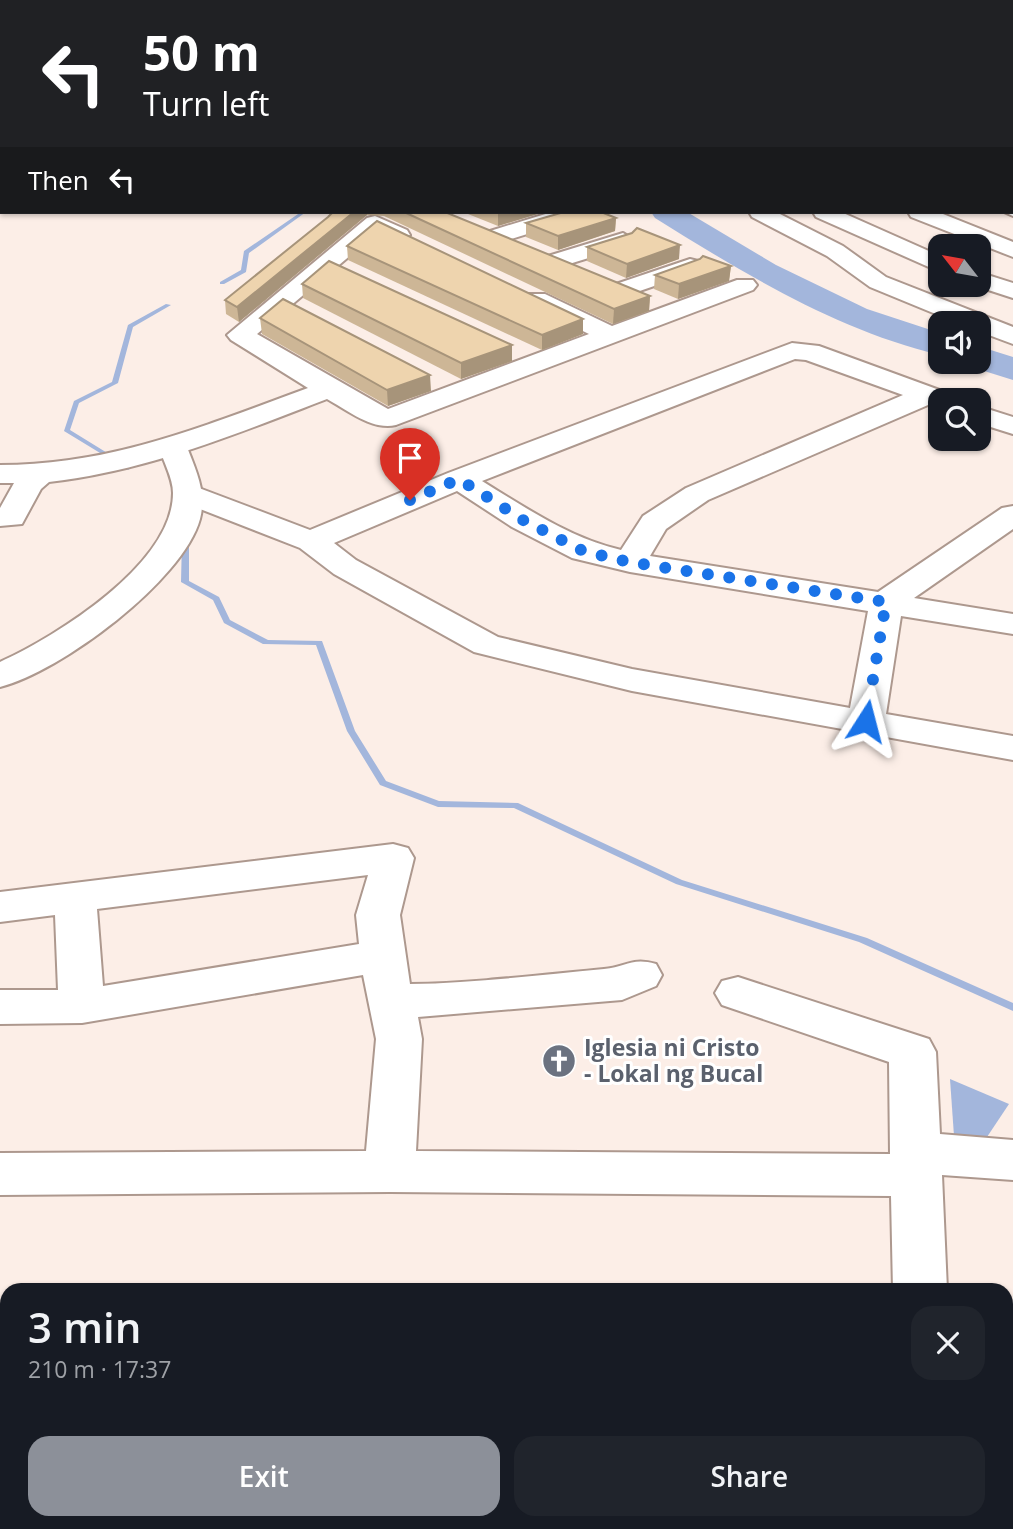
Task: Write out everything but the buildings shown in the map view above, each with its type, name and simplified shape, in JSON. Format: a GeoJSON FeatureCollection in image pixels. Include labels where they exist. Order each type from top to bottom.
{"type":"FeatureCollection","features":[{"type":"Feature","properties":{"kind":"street"},"geometry":{"type":"LineString","coordinates":[[498,236],[568,214]]}},
{"type":"Feature","properties":{"kind":"street"},"geometry":{"type":"LineString","coordinates":[[763,214],[835,251],[878,282],[1013,336]]}},
{"type":"Feature","properties":{"kind":"street"},"geometry":{"type":"LineString","coordinates":[[828,214],[928,260]]}},
{"type":"Feature","properties":{"kind":"street"},"geometry":{"type":"LineString","coordinates":[[924,214],[1013,250]]}},
{"type":"Feature","properties":{"kind":"street"},"geometry":{"type":"LineString","coordinates":[[425,247],[378,217],[240,335],[329,389],[386,419],[543,363],[745,285]]}},
{"type":"Feature","properties":{"kind":"street"},"geometry":{"type":"LineString","coordinates":[[474,226],[678,311]]}},
{"type":"Feature","properties":{"kind":"street"},"geometry":{"type":"LineString","coordinates":[[556,261],[623,240]]}},
{"type":"Feature","properties":{"kind":"street"},"geometry":{"type":"LineString","coordinates":[[327,262],[351,274]]}},
{"type":"Feature","properties":{"kind":"street"},"geometry":{"type":"LineString","coordinates":[[625,289],[690,266]]}},
{"type":"Feature","properties":{"kind":"street"},"geometry":{"type":"LineString","coordinates":[[991,283],[1013,291]]}},
{"type":"Feature","properties":{"kind":"street"},"geometry":{"type":"LineString","coordinates":[[513,288],[613,336]]}},
{"type":"Feature","properties":{"kind":"street"},"geometry":{"type":"LineString","coordinates":[[282,300],[306,312]]}},
{"type":"Feature","properties":{"kind":"street"},"geometry":{"type":"LineString","coordinates":[[507,346],[543,363]]}},
{"type":"Feature","properties":{"kind":"street"},"geometry":{"type":"LineString","coordinates":[[311,541],[459,479],[792,351],[810,352],[928,395]]}},
{"type":"Feature","properties":{"kind":"street"},"geometry":{"type":"LineString","coordinates":[[424,374],[459,392]]}},
{"type":"Feature","properties":{"kind":"street"},"geometry":{"type":"LineString","coordinates":[[0,474],[38,476],[173,447],[329,389]]}},
{"type":"Feature","properties":{"kind":"street"},"geometry":{"type":"LineString","coordinates":[[629,562],[654,523],[696,494],[928,401]]}},
{"type":"Feature","properties":{"kind":"street"},"geometry":{"type":"LineString","coordinates":[[991,418],[1013,426]]}},
{"type":"Feature","properties":{"kind":"street"},"geometry":{"type":"LineString","coordinates":[[0,676],[20,668],[92,623],[133,589],[180,536],[188,494],[173,447]]}},
{"type":"Feature","properties":{"kind":"street"},"geometry":{"type":"LineString","coordinates":[[4,523],[38,476]]}},
{"type":"Feature","properties":{"kind":"street"},"geometry":{"type":"LineString","coordinates":[[459,479],[523,520],[583,551],[629,562],[1013,624]]}},
{"type":"Feature","properties":{"kind":"street"},"geometry":{"type":"LineString","coordinates":[[188,494],[311,541],[345,566],[486,645],[632,680],[1013,748]]}},
{"type":"Feature","properties":{"kind":"street"},"geometry":{"type":"LineString","coordinates":[[866,721],[886,602],[1013,515]]}},
{"type":"Feature","properties":{"kind":"street"},"geometry":{"type":"LineString","coordinates":[[0,906],[393,858],[378,915],[382,956],[398,1039],[390,1171]]}},
{"type":"Feature","properties":{"kind":"street"},"geometry":{"type":"LineString","coordinates":[[75,898],[82,1006]]}},
{"type":"Feature","properties":{"kind":"street"},"geometry":{"type":"LineString","coordinates":[[0,1007],[82,1006],[382,956]]}},
{"type":"Feature","properties":{"kind":"street"},"geometry":{"type":"LineString","coordinates":[[390,1001],[454,1000],[622,984],[640,975]]}},
{"type":"Feature","properties":{"kind":"street"},"geometry":{"type":"LineString","coordinates":[[738,993],[912,1052],[920,1283]]}},
{"type":"Feature","properties":{"kind":"street"},"geometry":{"type":"LineString","coordinates":[[0,1174],[916,1164],[1013,1160]]}},
{"type":"Feature","properties":{"kind":"water"},"geometry":{"type":"Polygon","coordinates":[[[950,1079],[1009,1104],[981,1146],[954,1136],[950,1079]]]}},
{"type":"Feature","properties":{"kind":"waterway"},"geometry":{"type":"LineString","coordinates":[[222,283],[244,271],[246,252],[301,214]]}},
{"type":"Feature","properties":{"kind":"waterway"},"geometry":{"type":"LineString","coordinates":[[669,214],[765,272],[855,316],[928,341]]}},
{"type":"Feature","properties":{"kind":"waterway"},"geometry":{"type":"LineString","coordinates":[[128,468],[67,431],[76,402],[115,383],[130,326],[168,305]]}},
{"type":"Feature","properties":{"kind":"waterway"},"geometry":{"type":"LineString","coordinates":[[991,361],[1013,369]]}},
{"type":"Feature","properties":{"kind":"waterway"},"geometry":{"type":"LineString","coordinates":[[185,541],[185,582],[216,599],[227,621],[266,642],[319,643],[351,731],[383,783],[438,804],[515,805],[679,882],[863,940],[1013,1007]]}},
{"type":"Feature","properties":{"kind":"place","name":"Iglesia ni Cristo - Lokal ng Bucal"},"geometry":{"type":"Point","coordinates":[559,1061]}},
{"type":"Feature","properties":{"kind":"route"},"geometry":{"type":"LineString","coordinates":[[410,500],[459,479],[523,520],[583,551],[629,562],[886,602],[866,721]]}}]}
